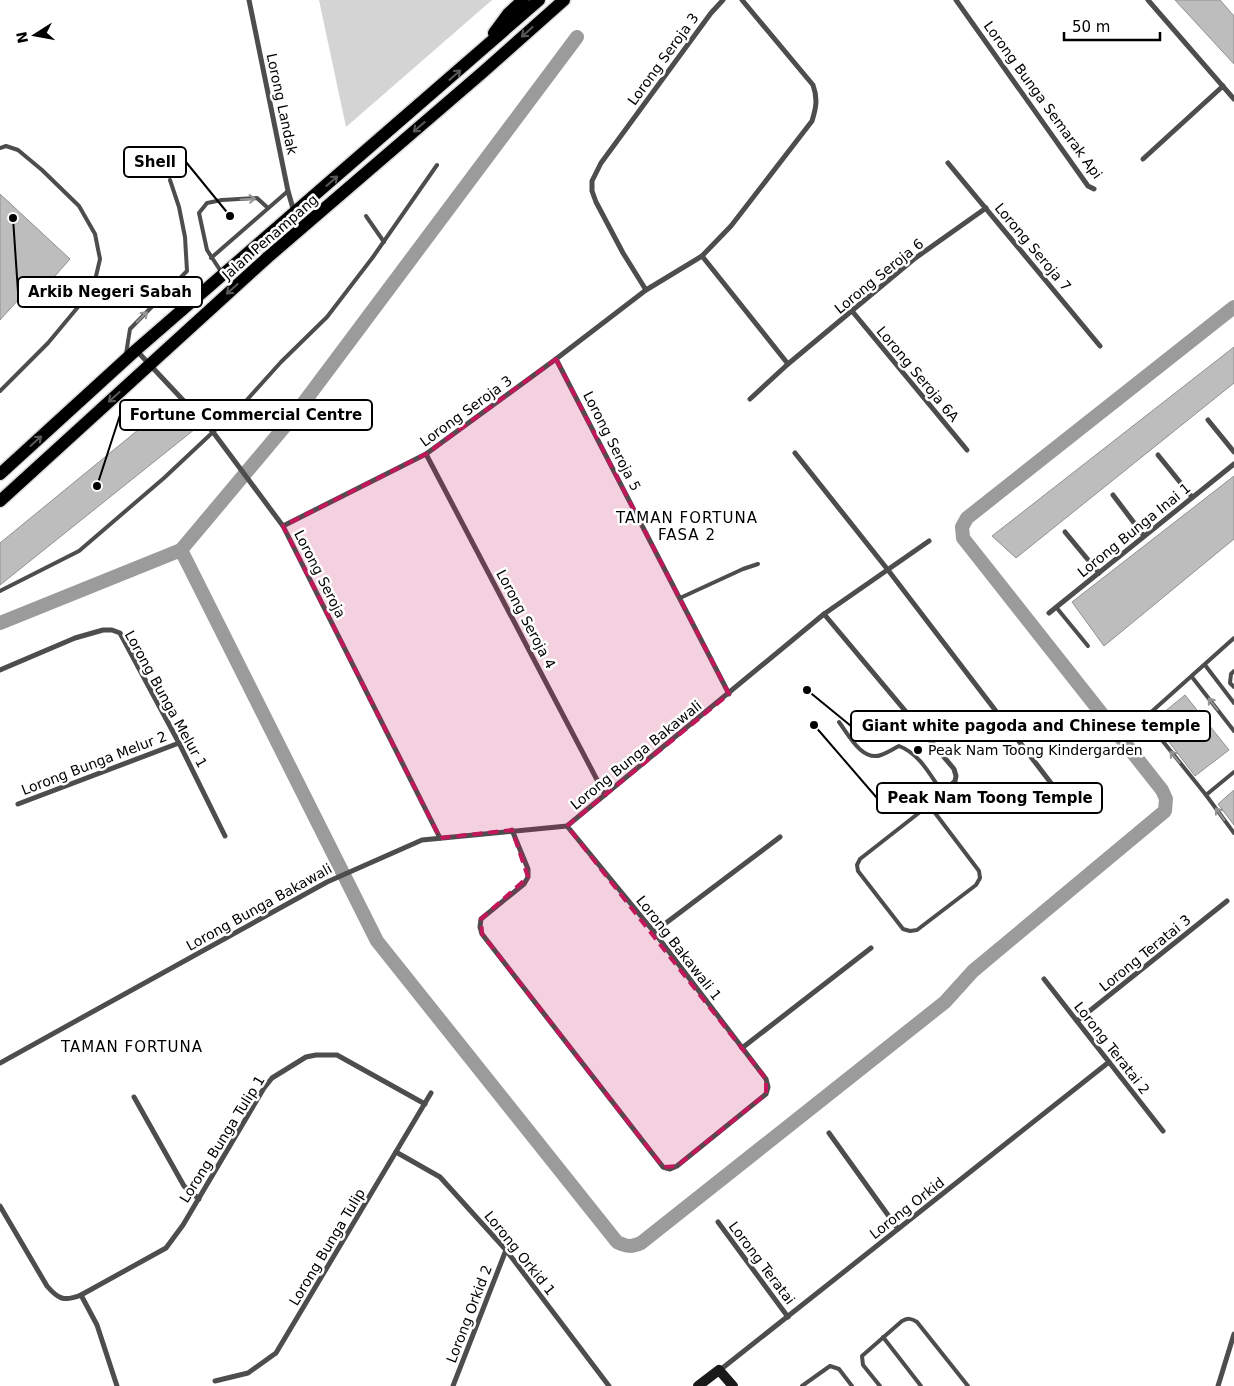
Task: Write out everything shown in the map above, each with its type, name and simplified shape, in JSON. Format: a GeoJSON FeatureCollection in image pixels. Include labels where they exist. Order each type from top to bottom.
{"type":"FeatureCollection","features":[{"type":"Feature","properties":{"kind":"main road"},"geometry":{"type":"LineString","coordinates":[[479,53],[508,14],[523,0]]}},
{"type":"Feature","properties":{"kind":"main road","name":"Jalan Penampang"},"geometry":{"type":"LineString","coordinates":[[0,474],[136,350],[539,0]]}},
{"type":"Feature","properties":{"kind":"main road","name":"Jalan Penampang"},"geometry":{"type":"LineString","coordinates":[[0,501],[268,256],[564,0]]}},
{"type":"Feature","properties":{"kind":"main road"},"geometry":{"type":"LineString","coordinates":[[268,256],[290,228],[295,213],[320,212]]}},
{"type":"Feature","properties":{"kind":"main road"},"geometry":{"type":"LineString","coordinates":[[0,469],[14,461]]}},
{"type":"Feature","properties":{"kind":"street","name":"Lorong Landak"},"geometry":{"type":"LineString","coordinates":[[248,0],[288,192],[295,213]]}},
{"type":"Feature","properties":{"kind":"street","name":"Lorong Seroja 3"},"geometry":{"type":"LineString","coordinates":[[646,290],[623,253],[596,202],[592,191],[592,181],[600,163],[711,13],[723,0]]}},
{"type":"Feature","properties":{"kind":"street","name":"Lorong Seroja 3"},"geometry":{"type":"LineString","coordinates":[[284,526],[426,454],[556,359],[646,290],[702,256],[731,226],[812,121],[817,96],[813,85],[742,0]]}},
{"type":"Feature","properties":{"kind":"street","name":"Lorong Bunga Semarak Api"},"geometry":{"type":"LineString","coordinates":[[956,0],[1088,186],[1094,189]]}},
{"type":"Feature","properties":{"kind":"street"},"geometry":{"type":"LineString","coordinates":[[1148,0],[1234,99]]}},
{"type":"Feature","properties":{"kind":"street"},"geometry":{"type":"LineString","coordinates":[[1143,159],[1223,86]]}},
{"type":"Feature","properties":{"kind":"street","name":"Lorong Seroja 7"},"geometry":{"type":"LineString","coordinates":[[948,163],[1100,346]]}},
{"type":"Feature","properties":{"kind":"street","name":"Lorong Seroja 6"},"geometry":{"type":"LineString","coordinates":[[750,398],[914,259],[986,208]]}},
{"type":"Feature","properties":{"kind":"street"},"geometry":{"type":"LineString","coordinates":[[702,256],[788,364]]}},
{"type":"Feature","properties":{"kind":"street","name":"Lorong Seroja 6A"},"geometry":{"type":"LineString","coordinates":[[852,312],[967,450]]}},
{"type":"Feature","properties":{"kind":"street","name":"Lorong Seroja"},"geometry":{"type":"LineString","coordinates":[[136,350],[213,432],[284,526],[440,838]]}},
{"type":"Feature","properties":{"kind":"street","name":"Lorong Seroja 5"},"geometry":{"type":"LineString","coordinates":[[556,359],[729,694]]}},
{"type":"Feature","properties":{"kind":"street"},"geometry":{"type":"LineString","coordinates":[[1208,420],[1234,452]]}},
{"type":"Feature","properties":{"kind":"street"},"geometry":{"type":"LineString","coordinates":[[795,453],[888,570],[1067,804]]}},
{"type":"Feature","properties":{"kind":"street","name":"Lorong Seroja 4"},"geometry":{"type":"LineString","coordinates":[[426,454],[605,794]]}},
{"type":"Feature","properties":{"kind":"street"},"geometry":{"type":"LineString","coordinates":[[1158,455],[1192,498]]}},
{"type":"Feature","properties":{"kind":"street","name":"Lorong Bunga Inai 1"},"geometry":{"type":"LineString","coordinates":[[1048,613],[1234,464]]}},
{"type":"Feature","properties":{"kind":"street"},"geometry":{"type":"LineString","coordinates":[[1113,495],[1144,536]]}},
{"type":"Feature","properties":{"kind":"street"},"geometry":{"type":"LineString","coordinates":[[1065,532],[1099,573]]}},
{"type":"Feature","properties":{"kind":"street","name":"Lorong Bunga Bakawali"},"geometry":{"type":"LineString","coordinates":[[0,1063],[327,882],[422,840],[567,826],[824,614],[929,541]]}},
{"type":"Feature","properties":{"kind":"street"},"geometry":{"type":"LineString","coordinates":[[824,614],[954,769],[955,781],[929,805]]}},
{"type":"Feature","properties":{"kind":"street","name":"Lorong Bunga Melur 1"},"geometry":{"type":"LineString","coordinates":[[0,670],[75,638],[103,630],[112,630],[120,634],[179,743],[225,836]]}},
{"type":"Feature","properties":{"kind":"street","name":"Lorong Bunga Melur 2"},"geometry":{"type":"LineString","coordinates":[[18,804],[179,743]]}},
{"type":"Feature","properties":{"kind":"street","name":"Lorong Bakawali 1"},"geometry":{"type":"LineString","coordinates":[[512,830],[528,869],[528,877],[524,884],[481,919],[480,927],[482,934],[663,1167],[670,1169],[678,1166],[766,1094],[768,1087],[766,1079],[654,932],[567,826]]}},
{"type":"Feature","properties":{"kind":"street"},"geometry":{"type":"LineString","coordinates":[[654,932],[780,837]]}},
{"type":"Feature","properties":{"kind":"street","name":"Lorong Teratai 3"},"geometry":{"type":"LineString","coordinates":[[1077,1021],[1227,902]]}},
{"type":"Feature","properties":{"kind":"street"},"geometry":{"type":"LineString","coordinates":[[742,1048],[871,948]]}},
{"type":"Feature","properties":{"kind":"street","name":"Lorong Teratai 2"},"geometry":{"type":"LineString","coordinates":[[1044,979],[1163,1131]]}},
{"type":"Feature","properties":{"kind":"street","name":"Lorong Bunga Tulip 1"},"geometry":{"type":"LineString","coordinates":[[81,1294],[166,1248],[199,1199],[264,1088],[272,1078],[306,1057],[316,1054],[337,1055],[425,1104]]}},
{"type":"Feature","properties":{"kind":"street","name":"Lorong Orkid"},"geometry":{"type":"LineString","coordinates":[[719,1370],[1109,1062]]}},
{"type":"Feature","properties":{"kind":"street","name":"Lorong Bunga Tulip"},"geometry":{"type":"LineString","coordinates":[[215,1381],[248,1373],[276,1354],[431,1093]]}},
{"type":"Feature","properties":{"kind":"street"},"geometry":{"type":"LineString","coordinates":[[134,1096],[184,1186],[199,1199]]}},
{"type":"Feature","properties":{"kind":"street"},"geometry":{"type":"LineString","coordinates":[[829,1133],[898,1229]]}},
{"type":"Feature","properties":{"kind":"street","name":"Lorong Orkid 1"},"geometry":{"type":"LineString","coordinates":[[396,1152],[440,1177],[506,1250],[609,1386]]}},
{"type":"Feature","properties":{"kind":"street"},"geometry":{"type":"LineString","coordinates":[[0,1206],[47,1286],[56,1296],[72,1299],[81,1294],[98,1325],[117,1386]]}},
{"type":"Feature","properties":{"kind":"street","name":"Lorong Teratai"},"geometry":{"type":"LineString","coordinates":[[718,1222],[788,1317]]}},
{"type":"Feature","properties":{"kind":"street","name":"Lorong Orkid 2"},"geometry":{"type":"LineString","coordinates":[[453,1386],[506,1250]]}},
{"type":"Feature","properties":{"kind":"street"},"geometry":{"type":"LineString","coordinates":[[1218,1386],[1234,1334]]}},
{"type":"Feature","properties":{"kind":"street"},"geometry":{"type":"LineString","coordinates":[[698,1386],[719,1370],[733,1386]]}},
{"type":"Feature","properties":{"kind":"lane"},"geometry":{"type":"LineString","coordinates":[[0,148],[6,146],[18,150],[79,206],[94,234],[100,259],[94,290],[48,344],[0,391]]}},
{"type":"Feature","properties":{"kind":"lane"},"geometry":{"type":"LineString","coordinates":[[0,591],[79,551],[164,478],[246,402],[281,362],[327,317],[384,242],[437,165]]}},
{"type":"Feature","properties":{"kind":"lane"},"geometry":{"type":"LineString","coordinates":[[125,360],[130,329],[187,272],[185,237],[179,206],[170,180]]}},
{"type":"Feature","properties":{"kind":"lane"},"geometry":{"type":"LineString","coordinates":[[211,258],[288,192]]}},
{"type":"Feature","properties":{"kind":"lane"},"geometry":{"type":"LineString","coordinates":[[223,275],[207,250],[199,213],[207,203],[222,200],[256,198],[268,208]]}},
{"type":"Feature","properties":{"kind":"lane"},"geometry":{"type":"LineString","coordinates":[[366,216],[384,242]]}},
{"type":"Feature","properties":{"kind":"lane"},"geometry":{"type":"LineString","coordinates":[[176,282],[194,282],[207,288]]}},
{"type":"Feature","properties":{"kind":"lane"},"geometry":{"type":"LineString","coordinates":[[680,598],[758,564]]}},
{"type":"Feature","properties":{"kind":"lane"},"geometry":{"type":"LineString","coordinates":[[1056,607],[1088,646]]}},
{"type":"Feature","properties":{"kind":"lane"},"geometry":{"type":"LineString","coordinates":[[1234,638],[1149,714],[1148,719],[1153,729],[1206,795],[1234,834]]}},
{"type":"Feature","properties":{"kind":"lane"},"geometry":{"type":"LineString","coordinates":[[1205,665],[1234,703]]}},
{"type":"Feature","properties":{"kind":"lane"},"geometry":{"type":"LineString","coordinates":[[1234,671],[1231,674],[1230,683],[1234,687]]}},
{"type":"Feature","properties":{"kind":"lane"},"geometry":{"type":"LineString","coordinates":[[1192,677],[1234,731]]}},
{"type":"Feature","properties":{"kind":"lane"},"geometry":{"type":"LineString","coordinates":[[839,722],[861,752],[871,756],[880,756],[899,746],[909,750],[918,758],[942,792]]}},
{"type":"Feature","properties":{"kind":"lane"},"geometry":{"type":"LineString","coordinates":[[1206,795],[1234,772]]}},
{"type":"Feature","properties":{"kind":"lane"},"geometry":{"type":"LineString","coordinates":[[929,805],[979,871],[980,878],[976,885],[918,930],[910,931],[903,928],[858,871],[857,865],[860,859],[929,805]]}},
{"type":"Feature","properties":{"kind":"lane"},"geometry":{"type":"LineString","coordinates":[[880,1386],[863,1365],[862,1356],[907,1318],[912,1319],[968,1386]]}},
{"type":"Feature","properties":{"kind":"lane"},"geometry":{"type":"LineString","coordinates":[[883,1337],[921,1386]]}},
{"type":"Feature","properties":{"kind":"lane"},"geometry":{"type":"LineString","coordinates":[[802,1386],[830,1366],[839,1369],[852,1386]]}},
{"type":"Feature","properties":{"kind":"highlighted area"},"geometry":{"type":"Polygon","coordinates":[[[556,359],[729,694],[567,826],[766,1079],[766,1094],[677,1166],[663,1167],[482,934],[481,919],[528,877],[512,830],[440,838],[283,526],[426,454],[556,359]]]}},
{"type":"Feature","properties":{"kind":"shaded area"},"geometry":{"type":"Polygon","coordinates":[[[319,0],[492,0],[346,127],[319,0]]]}},
{"type":"Feature","properties":{"kind":"building"},"geometry":{"type":"Polygon","coordinates":[[[1175,0],[1220,0],[1234,16],[1234,64],[1175,0]]]}},
{"type":"Feature","properties":{"kind":"building"},"geometry":{"type":"Polygon","coordinates":[[[0,194],[70,259],[47,285],[38,278],[0,320],[0,194]]]}},
{"type":"Feature","properties":{"kind":"building"},"geometry":{"type":"Polygon","coordinates":[[[1234,347],[1234,383],[1016,558],[992,536],[1234,347]]]}},
{"type":"Feature","properties":{"kind":"building"},"geometry":{"type":"Polygon","coordinates":[[[171,403],[195,429],[0,585],[0,543],[171,403]]]}},
{"type":"Feature","properties":{"kind":"building"},"geometry":{"type":"Polygon","coordinates":[[[1234,476],[1234,539],[1104,646],[1072,602],[1234,476]]]}},
{"type":"Feature","properties":{"kind":"building"},"geometry":{"type":"Polygon","coordinates":[[[1185,695],[1229,750],[1195,776],[1153,721],[1185,695]]]}},
{"type":"Feature","properties":{"kind":"building"},"geometry":{"type":"Polygon","coordinates":[[[1234,790],[1234,825],[1218,804],[1234,790]]]}},
{"type":"Feature","properties":{"kind":"waterway"},"geometry":{"type":"LineString","coordinates":[[0,623],[181,550],[296,413],[577,37]]}},
{"type":"Feature","properties":{"kind":"waterway"},"geometry":{"type":"LineString","coordinates":[[181,550],[377,941],[617,1242],[627,1246],[635,1245],[641,1243],[945,1002],[973,971],[1165,811],[1166,799],[1162,790],[963,538],[962,527],[967,518],[1234,307]]}},
{"type":"Feature","properties":{"kind":"place","name":"Shell"},"geometry":{"type":"Point","coordinates":[230,216]}},
{"type":"Feature","properties":{"kind":"place","name":"Arkib Negeri Sabah"},"geometry":{"type":"Point","coordinates":[13,218]}},
{"type":"Feature","properties":{"kind":"place","name":"Fortune Commercial Centre"},"geometry":{"type":"Point","coordinates":[97,486]}},
{"type":"Feature","properties":{"kind":"place","name":"Giant white pagoda and Chinese temple"},"geometry":{"type":"Point","coordinates":[807,690]}},
{"type":"Feature","properties":{"kind":"place","name":"Peak Nam Toong Temple"},"geometry":{"type":"Point","coordinates":[814,725]}},
{"type":"Feature","properties":{"kind":"place","name":"Peak Nam Toong Kindergarden"},"geometry":{"type":"Point","coordinates":[918,750]}},
{"type":"Feature","properties":{"kind":"district","name":"TAMAN FORTUNA FASA 2"},"geometry":{"type":"Point","coordinates":[687,526]}},
{"type":"Feature","properties":{"kind":"district","name":"TAMAN FORTUNA"},"geometry":{"type":"Point","coordinates":[132,1047]}}]}
